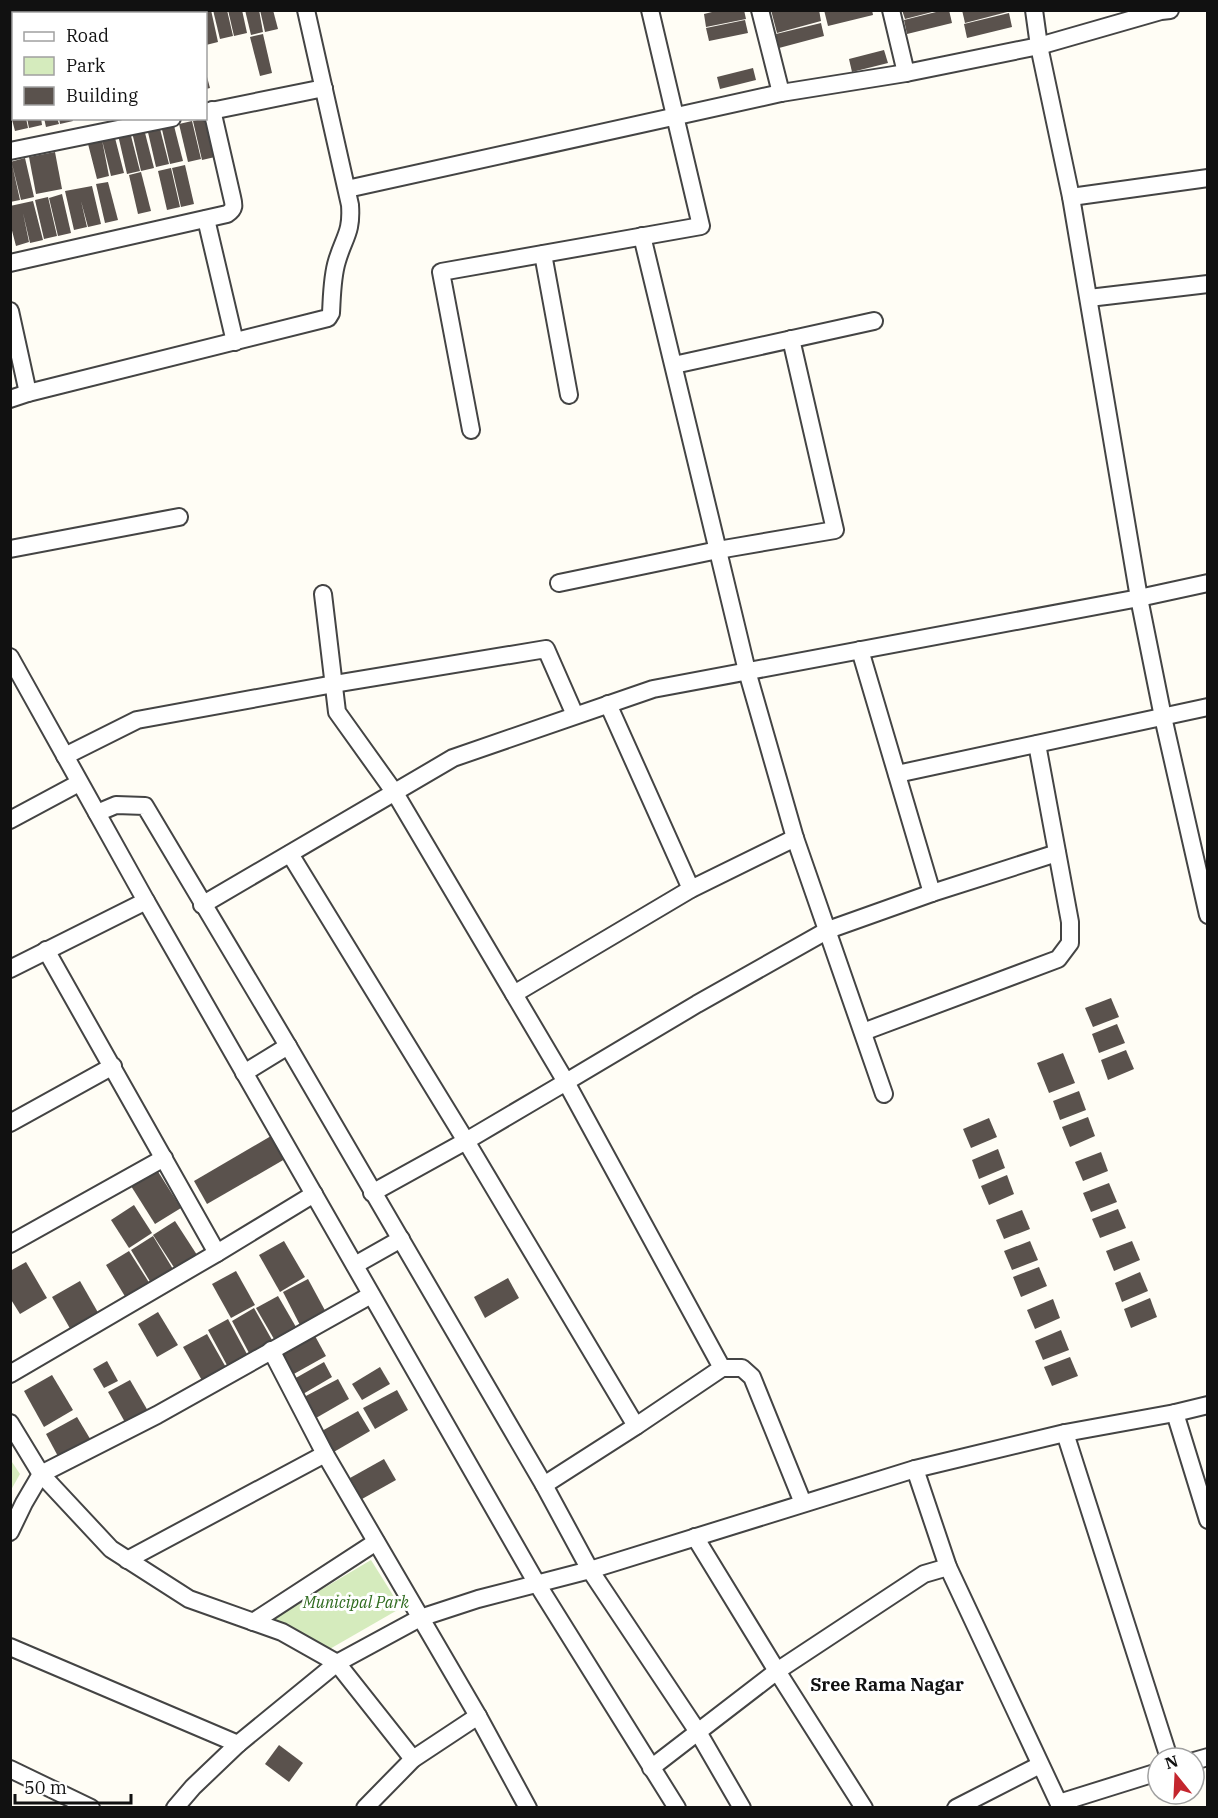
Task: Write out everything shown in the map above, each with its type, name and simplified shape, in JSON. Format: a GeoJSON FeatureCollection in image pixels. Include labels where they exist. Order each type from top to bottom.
{"type":"FeatureCollection","features":[{"type":"Feature","properties":{"kind":"street"},"geometry":{"type":"LineString","coordinates":[[10,399],[328,318],[331,313],[335,267],[351,220],[347,189],[306,10]]}},
{"type":"Feature","properties":{"kind":"street"},"geometry":{"type":"LineString","coordinates":[[471,430],[441,272],[701,226],[650,10]]}},
{"type":"Feature","properties":{"kind":"street"},"geometry":{"type":"LineString","coordinates":[[760,10],[781,93]]}},
{"type":"Feature","properties":{"kind":"street"},"geometry":{"type":"LineString","coordinates":[[891,10],[906,73]]}},
{"type":"Feature","properties":{"kind":"street"},"geometry":{"type":"LineString","coordinates":[[1034,10],[1039,46],[1071,196],[1140,598],[1163,717],[1208,915]]}},
{"type":"Feature","properties":{"kind":"street"},"geometry":{"type":"LineString","coordinates":[[347,189],[781,93],[906,73],[1039,46],[1170,10]]}},
{"type":"Feature","properties":{"kind":"street"},"geometry":{"type":"LineString","coordinates":[[10,263],[227,214],[234,206],[209,111],[324,88]]}},
{"type":"Feature","properties":{"kind":"street"},"geometry":{"type":"LineString","coordinates":[[10,151],[162,120]]}},
{"type":"Feature","properties":{"kind":"street"},"geometry":{"type":"LineString","coordinates":[[1071,196],[1208,178]]}},
{"type":"Feature","properties":{"kind":"street"},"geometry":{"type":"LineString","coordinates":[[206,219],[235,342]]}},
{"type":"Feature","properties":{"kind":"street"},"geometry":{"type":"LineString","coordinates":[[642,237],[747,671],[795,838],[884,1094]]}},
{"type":"Feature","properties":{"kind":"street"},"geometry":{"type":"LineString","coordinates":[[543,254],[569,395]]}},
{"type":"Feature","properties":{"kind":"street"},"geometry":{"type":"LineString","coordinates":[[1089,298],[1208,284]]}},
{"type":"Feature","properties":{"kind":"street"},"geometry":{"type":"LineString","coordinates":[[10,311],[28,393]]}},
{"type":"Feature","properties":{"kind":"street"},"geometry":{"type":"LineString","coordinates":[[674,365],[874,321]]}},
{"type":"Feature","properties":{"kind":"street"},"geometry":{"type":"LineString","coordinates":[[559,583],[718,550],[835,530],[791,339]]}},
{"type":"Feature","properties":{"kind":"street"},"geometry":{"type":"LineString","coordinates":[[10,549],[179,517]]}},
{"type":"Feature","properties":{"kind":"street"},"geometry":{"type":"LineString","coordinates":[[202,905],[453,758],[653,688],[1140,598],[1208,583]]}},
{"type":"Feature","properties":{"kind":"street"},"geometry":{"type":"LineString","coordinates":[[323,594],[337,712],[395,793],[566,1082],[722,1368]]}},
{"type":"Feature","properties":{"kind":"street"},"geometry":{"type":"LineString","coordinates":[[65,756],[137,720],[546,649],[575,716]]}},
{"type":"Feature","properties":{"kind":"street"},"geometry":{"type":"LineString","coordinates":[[860,650],[932,893]]}},
{"type":"Feature","properties":{"kind":"street"},"geometry":{"type":"LineString","coordinates":[[10,657],[146,901],[536,1582],[674,1806]]}},
{"type":"Feature","properties":{"kind":"street"},"geometry":{"type":"LineString","coordinates":[[608,704],[691,889]]}},
{"type":"Feature","properties":{"kind":"street"},"geometry":{"type":"LineString","coordinates":[[897,774],[1208,707]]}},
{"type":"Feature","properties":{"kind":"street"},"geometry":{"type":"LineString","coordinates":[[863,1032],[1058,959],[1070,943],[1070,922],[1037,744]]}},
{"type":"Feature","properties":{"kind":"street"},"geometry":{"type":"LineString","coordinates":[[10,820],[79,783]]}},
{"type":"Feature","properties":{"kind":"street"},"geometry":{"type":"LineString","coordinates":[[97,813],[116,805],[145,806],[401,1239],[544,1485],[590,1570],[698,1732],[742,1808]]}},
{"type":"Feature","properties":{"kind":"street"},"geometry":{"type":"LineString","coordinates":[[514,994],[691,889],[795,838]]}},
{"type":"Feature","properties":{"kind":"street"},"geometry":{"type":"LineString","coordinates":[[372,1193],[466,1142],[697,1004],[828,930],[932,893],[1057,853]]}},
{"type":"Feature","properties":{"kind":"street"},"geometry":{"type":"LineString","coordinates":[[290,854],[636,1426]]}},
{"type":"Feature","properties":{"kind":"street"},"geometry":{"type":"LineString","coordinates":[[10,969],[146,901]]}},
{"type":"Feature","properties":{"kind":"street"},"geometry":{"type":"LineString","coordinates":[[46,950],[218,1253]]}},
{"type":"Feature","properties":{"kind":"street"},"geometry":{"type":"LineString","coordinates":[[244,1073],[288,1046]]}},
{"type":"Feature","properties":{"kind":"street"},"geometry":{"type":"LineString","coordinates":[[10,1123],[113,1066]]}},
{"type":"Feature","properties":{"kind":"street"},"geometry":{"type":"LineString","coordinates":[[10,1244],[164,1158]]}},
{"type":"Feature","properties":{"kind":"street"},"geometry":{"type":"LineString","coordinates":[[10,1374],[218,1253],[314,1194]]}},
{"type":"Feature","properties":{"kind":"street"},"geometry":{"type":"LineString","coordinates":[[354,1265],[401,1239]]}},
{"type":"Feature","properties":{"kind":"street"},"geometry":{"type":"LineString","coordinates":[[10,1532],[41,1474],[158,1415],[372,1295]]}},
{"type":"Feature","properties":{"kind":"street"},"geometry":{"type":"LineString","coordinates":[[271,1350],[325,1454],[478,1716],[528,1808]]}},
{"type":"Feature","properties":{"kind":"street"},"geometry":{"type":"LineString","coordinates":[[544,1485],[722,1368],[742,1368],[752,1377],[803,1503]]}},
{"type":"Feature","properties":{"kind":"street"},"geometry":{"type":"LineString","coordinates":[[175,1808],[193,1787],[238,1744],[337,1663],[420,1618],[536,1582],[590,1570],[915,1469],[1065,1433],[1208,1405]]}},
{"type":"Feature","properties":{"kind":"street"},"geometry":{"type":"LineString","coordinates":[[1175,1413],[1208,1520]]}},
{"type":"Feature","properties":{"kind":"street"},"geometry":{"type":"LineString","coordinates":[[10,1423],[41,1474],[111,1550],[189,1599],[282,1632],[337,1663],[413,1759]]}},
{"type":"Feature","properties":{"kind":"street"},"geometry":{"type":"LineString","coordinates":[[1065,1433],[1165,1746]]}},
{"type":"Feature","properties":{"kind":"street"},"geometry":{"type":"LineString","coordinates":[[127,1560],[325,1454]]}},
{"type":"Feature","properties":{"kind":"street"},"geometry":{"type":"LineString","coordinates":[[915,1469],[948,1567],[1060,1805],[1146,1776]]}},
{"type":"Feature","properties":{"kind":"street"},"geometry":{"type":"LineString","coordinates":[[695,1537],[864,1808]]}},
{"type":"Feature","properties":{"kind":"street"},"geometry":{"type":"LineString","coordinates":[[253,1622],[376,1542]]}},
{"type":"Feature","properties":{"kind":"street"},"geometry":{"type":"LineString","coordinates":[[651,1768],[777,1671],[924,1574],[948,1567]]}},
{"type":"Feature","properties":{"kind":"street"},"geometry":{"type":"LineString","coordinates":[[10,1647],[238,1744]]}},
{"type":"Feature","properties":{"kind":"street"},"geometry":{"type":"LineString","coordinates":[[367,1807],[413,1759],[478,1716]]}},
{"type":"Feature","properties":{"kind":"street"},"geometry":{"type":"LineString","coordinates":[[956,1808],[1040,1765]]}},
{"type":"Feature","properties":{"kind":"street"},"geometry":{"type":"LineString","coordinates":[[10,1768],[91,1808]]}},
{"type":"Feature","properties":{"kind":"green space"},"geometry":{"type":"Polygon","coordinates":[[[10,1459],[20,1474],[11,1490],[10,1490],[10,1459]]]}},
{"type":"Feature","properties":{"kind":"green space","name":"Municipal Park"},"geometry":{"type":"Polygon","coordinates":[[[371,1560],[401,1608],[328,1650],[272,1619],[371,1560]]]}},
{"type":"Feature","properties":{"kind":"building"},"geometry":{"type":"Polygon","coordinates":[[[178,10],[178,12],[154,12],[178,10]]]}},
{"type":"Feature","properties":{"kind":"building"},"geometry":{"type":"Polygon","coordinates":[[[183,10],[211,10],[218,42],[207,45],[207,12],[183,12],[183,10]]]}},
{"type":"Feature","properties":{"kind":"building"},"geometry":{"type":"Polygon","coordinates":[[[213,10],[227,10],[233,36],[220,39],[213,10]]]}},
{"type":"Feature","properties":{"kind":"building"},"geometry":{"type":"Polygon","coordinates":[[[228,10],[242,10],[247,33],[234,36],[228,10]]]}},
{"type":"Feature","properties":{"kind":"building"},"geometry":{"type":"Polygon","coordinates":[[[245,10],[259,10],[263,32],[251,35],[245,10]]]}},
{"type":"Feature","properties":{"kind":"building"},"geometry":{"type":"Polygon","coordinates":[[[260,10],[273,10],[278,29],[265,32],[260,10]]]}},
{"type":"Feature","properties":{"kind":"building"},"geometry":{"type":"Polygon","coordinates":[[[720,10],[744,10],[746,19],[706,27],[704,14],[720,10]]]}},
{"type":"Feature","properties":{"kind":"building"},"geometry":{"type":"Polygon","coordinates":[[[771,10],[819,10],[821,21],[777,33],[771,10]]]}},
{"type":"Feature","properties":{"kind":"building"},"geometry":{"type":"Polygon","coordinates":[[[824,10],[872,10],[873,15],[828,26],[824,10]]]}},
{"type":"Feature","properties":{"kind":"building"},"geometry":{"type":"Polygon","coordinates":[[[902,10],[936,10],[936,11],[905,19],[902,10]]]}},
{"type":"Feature","properties":{"kind":"building"},"geometry":{"type":"Polygon","coordinates":[[[949,10],[952,23],[907,34],[904,20],[949,10]]]}},
{"type":"Feature","properties":{"kind":"building"},"geometry":{"type":"Polygon","coordinates":[[[962,10],[1011,10],[1011,11],[965,23],[962,10]]]}},
{"type":"Feature","properties":{"kind":"building"},"geometry":{"type":"Polygon","coordinates":[[[1009,13],[1012,27],[967,38],[964,24],[1009,13]]]}},
{"type":"Feature","properties":{"kind":"building"},"geometry":{"type":"Polygon","coordinates":[[[745,20],[748,33],[709,41],[706,28],[745,20]]]}},
{"type":"Feature","properties":{"kind":"building"},"geometry":{"type":"Polygon","coordinates":[[[821,23],[824,36],[779,48],[776,34],[821,23]]]}},
{"type":"Feature","properties":{"kind":"building"},"geometry":{"type":"Polygon","coordinates":[[[263,34],[272,73],[260,76],[250,37],[263,34]]]}},
{"type":"Feature","properties":{"kind":"building"},"geometry":{"type":"Polygon","coordinates":[[[884,50],[888,63],[852,72],[849,59],[884,50]]]}},
{"type":"Feature","properties":{"kind":"building"},"geometry":{"type":"Polygon","coordinates":[[[10,55],[12,88],[10,89],[10,55]]]}},
{"type":"Feature","properties":{"kind":"building"},"geometry":{"type":"Polygon","coordinates":[[[753,68],[756,80],[720,89],[717,77],[753,68]]]}},
{"type":"Feature","properties":{"kind":"building"},"geometry":{"type":"Polygon","coordinates":[[[12,90],[12,120],[10,112],[10,91],[12,90]]]}},
{"type":"Feature","properties":{"kind":"building"},"geometry":{"type":"Polygon","coordinates":[[[12,120],[26,120],[28,128],[15,131],[12,120]]]}},
{"type":"Feature","properties":{"kind":"building"},"geometry":{"type":"Polygon","coordinates":[[[27,120],[41,120],[42,125],[29,128],[27,120]]]}},
{"type":"Feature","properties":{"kind":"building"},"geometry":{"type":"Polygon","coordinates":[[[44,120],[58,120],[59,124],[46,127],[44,120]]]}},
{"type":"Feature","properties":{"kind":"building"},"geometry":{"type":"Polygon","coordinates":[[[59,120],[73,121],[60,124],[59,120]]]}},
{"type":"Feature","properties":{"kind":"building"},"geometry":{"type":"Polygon","coordinates":[[[206,120],[215,157],[202,160],[193,121],[206,120]]]}},
{"type":"Feature","properties":{"kind":"building"},"geometry":{"type":"Polygon","coordinates":[[[192,121],[201,159],[188,162],[179,124],[192,121]]]}},
{"type":"Feature","properties":{"kind":"building"},"geometry":{"type":"Polygon","coordinates":[[[173,122],[183,161],[170,164],[161,125],[173,122]]]}},
{"type":"Feature","properties":{"kind":"building"},"geometry":{"type":"Polygon","coordinates":[[[159,125],[169,164],[156,167],[147,128],[159,125]]]}},
{"type":"Feature","properties":{"kind":"building"},"geometry":{"type":"Polygon","coordinates":[[[144,129],[154,168],[141,171],[132,132],[144,129]]]}},
{"type":"Feature","properties":{"kind":"building"},"geometry":{"type":"Polygon","coordinates":[[[130,132],[140,171],[127,174],[118,135],[130,132]]]}},
{"type":"Feature","properties":{"kind":"building"},"geometry":{"type":"Polygon","coordinates":[[[114,134],[124,173],[111,176],[102,140],[109,176],[97,179],[87,140],[114,134]]]}},
{"type":"Feature","properties":{"kind":"building"},"geometry":{"type":"Polygon","coordinates":[[[55,152],[62,189],[36,194],[29,157],[55,152]]]}},
{"type":"Feature","properties":{"kind":"building"},"geometry":{"type":"Polygon","coordinates":[[[25,158],[34,197],[21,200],[12,164],[20,200],[10,202],[10,162],[25,158]]]}},
{"type":"Feature","properties":{"kind":"building"},"geometry":{"type":"Polygon","coordinates":[[[185,165],[194,204],[181,207],[172,168],[185,165]]]}},
{"type":"Feature","properties":{"kind":"building"},"geometry":{"type":"Polygon","coordinates":[[[171,168],[180,207],[167,210],[158,171],[171,168]]]}},
{"type":"Feature","properties":{"kind":"building"},"geometry":{"type":"Polygon","coordinates":[[[141,172],[151,211],[138,214],[129,175],[141,172]]]}},
{"type":"Feature","properties":{"kind":"building"},"geometry":{"type":"Polygon","coordinates":[[[108,182],[118,220],[105,223],[96,184],[108,182]]]}},
{"type":"Feature","properties":{"kind":"building"},"geometry":{"type":"Polygon","coordinates":[[[92,186],[101,224],[88,227],[81,201],[87,227],[74,230],[65,191],[92,186]]]}},
{"type":"Feature","properties":{"kind":"building"},"geometry":{"type":"Polygon","coordinates":[[[62,194],[71,233],[58,236],[49,198],[62,194]]]}},
{"type":"Feature","properties":{"kind":"building"},"geometry":{"type":"Polygon","coordinates":[[[48,197],[57,236],[44,239],[35,200],[48,197]]]}},
{"type":"Feature","properties":{"kind":"building"},"geometry":{"type":"Polygon","coordinates":[[[33,201],[43,240],[30,243],[23,213],[29,242],[16,246],[10,223],[10,206],[33,201]]]}},
{"type":"Feature","properties":{"kind":"building"},"geometry":{"type":"Polygon","coordinates":[[[1111,998],[1119,1017],[1093,1027],[1085,1008],[1111,998]]]}},
{"type":"Feature","properties":{"kind":"building"},"geometry":{"type":"Polygon","coordinates":[[[1117,1024],[1125,1043],[1099,1053],[1092,1034],[1117,1024]]]}},
{"type":"Feature","properties":{"kind":"building"},"geometry":{"type":"Polygon","coordinates":[[[1126,1050],[1134,1069],[1108,1080],[1101,1060],[1126,1050]]]}},
{"type":"Feature","properties":{"kind":"building"},"geometry":{"type":"Polygon","coordinates":[[[1063,1053],[1075,1083],[1049,1093],[1037,1063],[1063,1053]]]}},
{"type":"Feature","properties":{"kind":"building"},"geometry":{"type":"Polygon","coordinates":[[[1079,1091],[1086,1110],[1060,1120],[1053,1101],[1079,1091]]]}},
{"type":"Feature","properties":{"kind":"building"},"geometry":{"type":"Polygon","coordinates":[[[1088,1117],[1095,1136],[1070,1147],[1062,1127],[1088,1117]]]}},
{"type":"Feature","properties":{"kind":"building"},"geometry":{"type":"Polygon","coordinates":[[[989,1118],[997,1137],[971,1148],[963,1129],[989,1118]]]}},
{"type":"Feature","properties":{"kind":"building"},"geometry":{"type":"Polygon","coordinates":[[[271,1136],[285,1159],[207,1204],[194,1181],[271,1136]]]}},
{"type":"Feature","properties":{"kind":"building"},"geometry":{"type":"Polygon","coordinates":[[[998,1149],[1005,1168],[979,1179],[972,1160],[998,1149]]]}},
{"type":"Feature","properties":{"kind":"building"},"geometry":{"type":"Polygon","coordinates":[[[1101,1152],[1108,1171],[1083,1181],[1075,1162],[1101,1152]]]}},
{"type":"Feature","properties":{"kind":"building"},"geometry":{"type":"Polygon","coordinates":[[[157,1170],[181,1208],[155,1224],[131,1186],[157,1170]]]}},
{"type":"Feature","properties":{"kind":"building"},"geometry":{"type":"Polygon","coordinates":[[[1007,1175],[1014,1194],[989,1205],[981,1186],[1007,1175]]]}},
{"type":"Feature","properties":{"kind":"building"},"geometry":{"type":"Polygon","coordinates":[[[1109,1183],[1117,1202],[1091,1212],[1083,1193],[1109,1183]]]}},
{"type":"Feature","properties":{"kind":"building"},"geometry":{"type":"Polygon","coordinates":[[[134,1205],[152,1233],[129,1248],[111,1220],[134,1205]]]}},
{"type":"Feature","properties":{"kind":"building"},"geometry":{"type":"Polygon","coordinates":[[[1118,1209],[1126,1228],[1100,1238],[1092,1219],[1118,1209]]]}},
{"type":"Feature","properties":{"kind":"building"},"geometry":{"type":"Polygon","coordinates":[[[1022,1210],[1030,1229],[1004,1239],[996,1220],[1022,1210]]]}},
{"type":"Feature","properties":{"kind":"building"},"geometry":{"type":"Polygon","coordinates":[[[175,1221],[199,1258],[177,1272],[153,1235],[175,1221]]]}},
{"type":"Feature","properties":{"kind":"building"},"geometry":{"type":"Polygon","coordinates":[[[153,1236],[176,1274],[154,1288],[131,1250],[153,1236]]]}},
{"type":"Feature","properties":{"kind":"building"},"geometry":{"type":"Polygon","coordinates":[[[284,1241],[305,1277],[280,1292],[259,1255],[284,1241]]]}},
{"type":"Feature","properties":{"kind":"building"},"geometry":{"type":"Polygon","coordinates":[[[1030,1241],[1038,1260],[1012,1270],[1004,1251],[1030,1241]]]}},
{"type":"Feature","properties":{"kind":"building"},"geometry":{"type":"Polygon","coordinates":[[[1132,1241],[1140,1260],[1114,1271],[1106,1251],[1132,1241]]]}},
{"type":"Feature","properties":{"kind":"building"},"geometry":{"type":"Polygon","coordinates":[[[129,1251],[150,1284],[126,1298],[106,1265],[129,1251]]]}},
{"type":"Feature","properties":{"kind":"building"},"geometry":{"type":"Polygon","coordinates":[[[26,1262],[47,1298],[20,1314],[10,1298],[10,1271],[26,1262]]]}},
{"type":"Feature","properties":{"kind":"building"},"geometry":{"type":"Polygon","coordinates":[[[1039,1267],[1047,1286],[1021,1297],[1013,1277],[1039,1267]]]}},
{"type":"Feature","properties":{"kind":"building"},"geometry":{"type":"Polygon","coordinates":[[[236,1271],[255,1305],[231,1318],[212,1284],[236,1271]]]}},
{"type":"Feature","properties":{"kind":"building"},"geometry":{"type":"Polygon","coordinates":[[[1140,1272],[1148,1291],[1122,1302],[1115,1283],[1140,1272]]]}},
{"type":"Feature","properties":{"kind":"building"},"geometry":{"type":"Polygon","coordinates":[[[508,1278],[519,1298],[485,1318],[474,1297],[508,1278]]]}},
{"type":"Feature","properties":{"kind":"building"},"geometry":{"type":"Polygon","coordinates":[[[308,1279],[328,1316],[302,1329],[283,1292],[308,1279]]]}},
{"type":"Feature","properties":{"kind":"building"},"geometry":{"type":"Polygon","coordinates":[[[80,1281],[100,1316],[72,1332],[52,1297],[80,1281]]]}},
{"type":"Feature","properties":{"kind":"building"},"geometry":{"type":"Polygon","coordinates":[[[278,1296],[296,1327],[274,1339],[256,1308],[278,1296]]]}},
{"type":"Feature","properties":{"kind":"building"},"geometry":{"type":"Polygon","coordinates":[[[1150,1298],[1157,1317],[1131,1328],[1124,1309],[1150,1298]]]}},
{"type":"Feature","properties":{"kind":"building"},"geometry":{"type":"Polygon","coordinates":[[[1053,1299],[1060,1318],[1035,1329],[1027,1310],[1053,1299]]]}},
{"type":"Feature","properties":{"kind":"building"},"geometry":{"type":"Polygon","coordinates":[[[254,1308],[272,1340],[249,1353],[232,1321],[254,1308]]]}},
{"type":"Feature","properties":{"kind":"building"},"geometry":{"type":"Polygon","coordinates":[[[158,1312],[178,1345],[157,1357],[138,1324],[158,1312]]]}},
{"type":"Feature","properties":{"kind":"building"},"geometry":{"type":"Polygon","coordinates":[[[228,1319],[248,1356],[228,1367],[208,1330],[228,1319]]]}},
{"type":"Feature","properties":{"kind":"building"},"geometry":{"type":"Polygon","coordinates":[[[1061,1330],[1069,1350],[1043,1360],[1035,1341],[1061,1330]]]}},
{"type":"Feature","properties":{"kind":"building"},"geometry":{"type":"Polygon","coordinates":[[[207,1334],[228,1371],[204,1384],[183,1347],[207,1334]]]}},
{"type":"Feature","properties":{"kind":"building"},"geometry":{"type":"Polygon","coordinates":[[[315,1336],[326,1356],[292,1375],[281,1355],[315,1336]]]}},
{"type":"Feature","properties":{"kind":"building"},"geometry":{"type":"Polygon","coordinates":[[[1070,1357],[1078,1376],[1052,1386],[1044,1367],[1070,1357]]]}},
{"type":"Feature","properties":{"kind":"building"},"geometry":{"type":"Polygon","coordinates":[[[107,1361],[118,1381],[104,1388],[93,1369],[107,1361]]]}},
{"type":"Feature","properties":{"kind":"building"},"geometry":{"type":"Polygon","coordinates":[[[324,1362],[332,1377],[303,1394],[294,1379],[324,1362]]]}},
{"type":"Feature","properties":{"kind":"building"},"geometry":{"type":"Polygon","coordinates":[[[380,1367],[390,1384],[362,1400],[352,1384],[380,1367]]]}},
{"type":"Feature","properties":{"kind":"building"},"geometry":{"type":"Polygon","coordinates":[[[52,1375],[73,1410],[44,1427],[24,1391],[52,1375]]]}},
{"type":"Feature","properties":{"kind":"building"},"geometry":{"type":"Polygon","coordinates":[[[338,1379],[349,1399],[316,1418],[304,1397],[338,1379]]]}},
{"type":"Feature","properties":{"kind":"building"},"geometry":{"type":"Polygon","coordinates":[[[130,1380],[148,1411],[126,1424],[108,1392],[130,1380]]]}},
{"type":"Feature","properties":{"kind":"building"},"geometry":{"type":"Polygon","coordinates":[[[397,1390],[408,1410],[375,1429],[363,1408],[397,1390]]]}},
{"type":"Feature","properties":{"kind":"building"},"geometry":{"type":"Polygon","coordinates":[[[358,1411],[370,1431],[332,1453],[320,1432],[358,1411]]]}},
{"type":"Feature","properties":{"kind":"building"},"geometry":{"type":"Polygon","coordinates":[[[77,1417],[92,1442],[60,1460],[46,1434],[77,1417]]]}},
{"type":"Feature","properties":{"kind":"building"},"geometry":{"type":"Polygon","coordinates":[[[384,1459],[396,1480],[362,1499],[350,1478],[384,1459]]]}},
{"type":"Feature","properties":{"kind":"building"},"geometry":{"type":"Polygon","coordinates":[[[279,1745],[303,1763],[289,1782],[265,1764],[279,1745]]]}},
{"type":"Feature","properties":{"kind":"district","name":"Sree Rama Nagar"},"geometry":{"type":"Point","coordinates":[887,1685]}}]}
